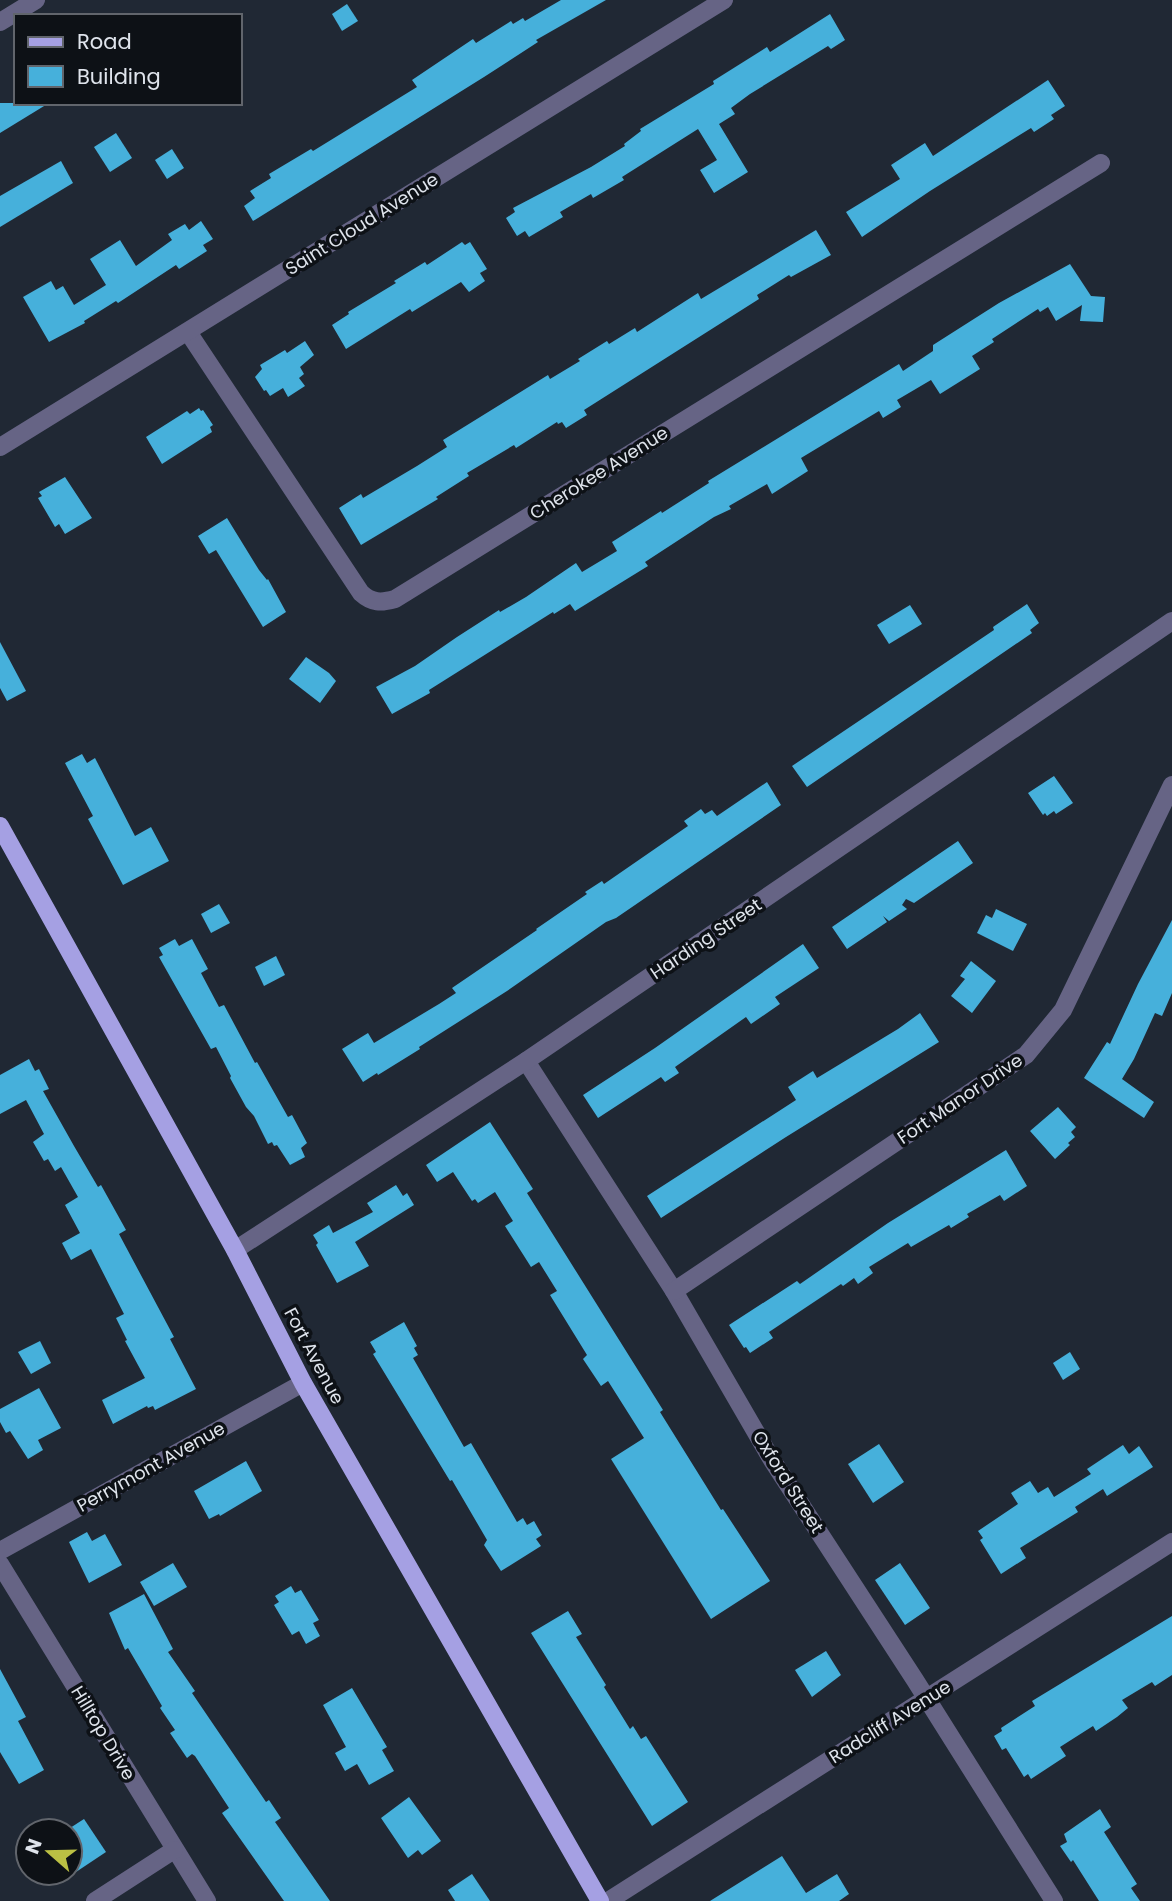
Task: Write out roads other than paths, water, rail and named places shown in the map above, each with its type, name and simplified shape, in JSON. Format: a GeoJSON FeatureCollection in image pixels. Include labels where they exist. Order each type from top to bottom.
{"type":"FeatureCollection","features":[{"type":"Feature","properties":{"kind":"main road","name":"Fort Avenue"},"geometry":{"type":"LineString","coordinates":[[0,825],[235,1250],[303,1383],[600,1901]]}},
{"type":"Feature","properties":{"kind":"street"},"geometry":{"type":"LineString","coordinates":[[0,22],[36,0]]}},
{"type":"Feature","properties":{"kind":"street","name":"Saint Cloud Avenue"},"geometry":{"type":"LineString","coordinates":[[0,447],[724,0]]}},
{"type":"Feature","properties":{"kind":"street","name":"Cherokee Avenue"},"geometry":{"type":"LineString","coordinates":[[188,332],[361,593],[376,602],[386,602],[395,599],[1101,163]]}},
{"type":"Feature","properties":{"kind":"street","name":"Harding Street"},"geometry":{"type":"LineString","coordinates":[[235,1250],[526,1061],[1172,621]]}},
{"type":"Feature","properties":{"kind":"street","name":"Fort Manor Drive"},"geometry":{"type":"LineString","coordinates":[[674,1291],[1026,1055],[1063,1010],[1172,785]]}},
{"type":"Feature","properties":{"kind":"street","name":"Oxford Street"},"geometry":{"type":"LineString","coordinates":[[526,1061],[674,1291],[772,1460],[1054,1901]]}},
{"type":"Feature","properties":{"kind":"street","name":"Perrymont Avenue"},"geometry":{"type":"LineString","coordinates":[[0,1551],[303,1383]]}},
{"type":"Feature","properties":{"kind":"street","name":"Radcliff Avenue"},"geometry":{"type":"LineString","coordinates":[[608,1901],[1172,1542]]}},
{"type":"Feature","properties":{"kind":"street","name":"Hilltop Drive"},"geometry":{"type":"LineString","coordinates":[[0,1564],[207,1901]]}},
{"type":"Feature","properties":{"kind":"street"},"geometry":{"type":"LineString","coordinates":[[95,1901],[174,1850]]}}]}
